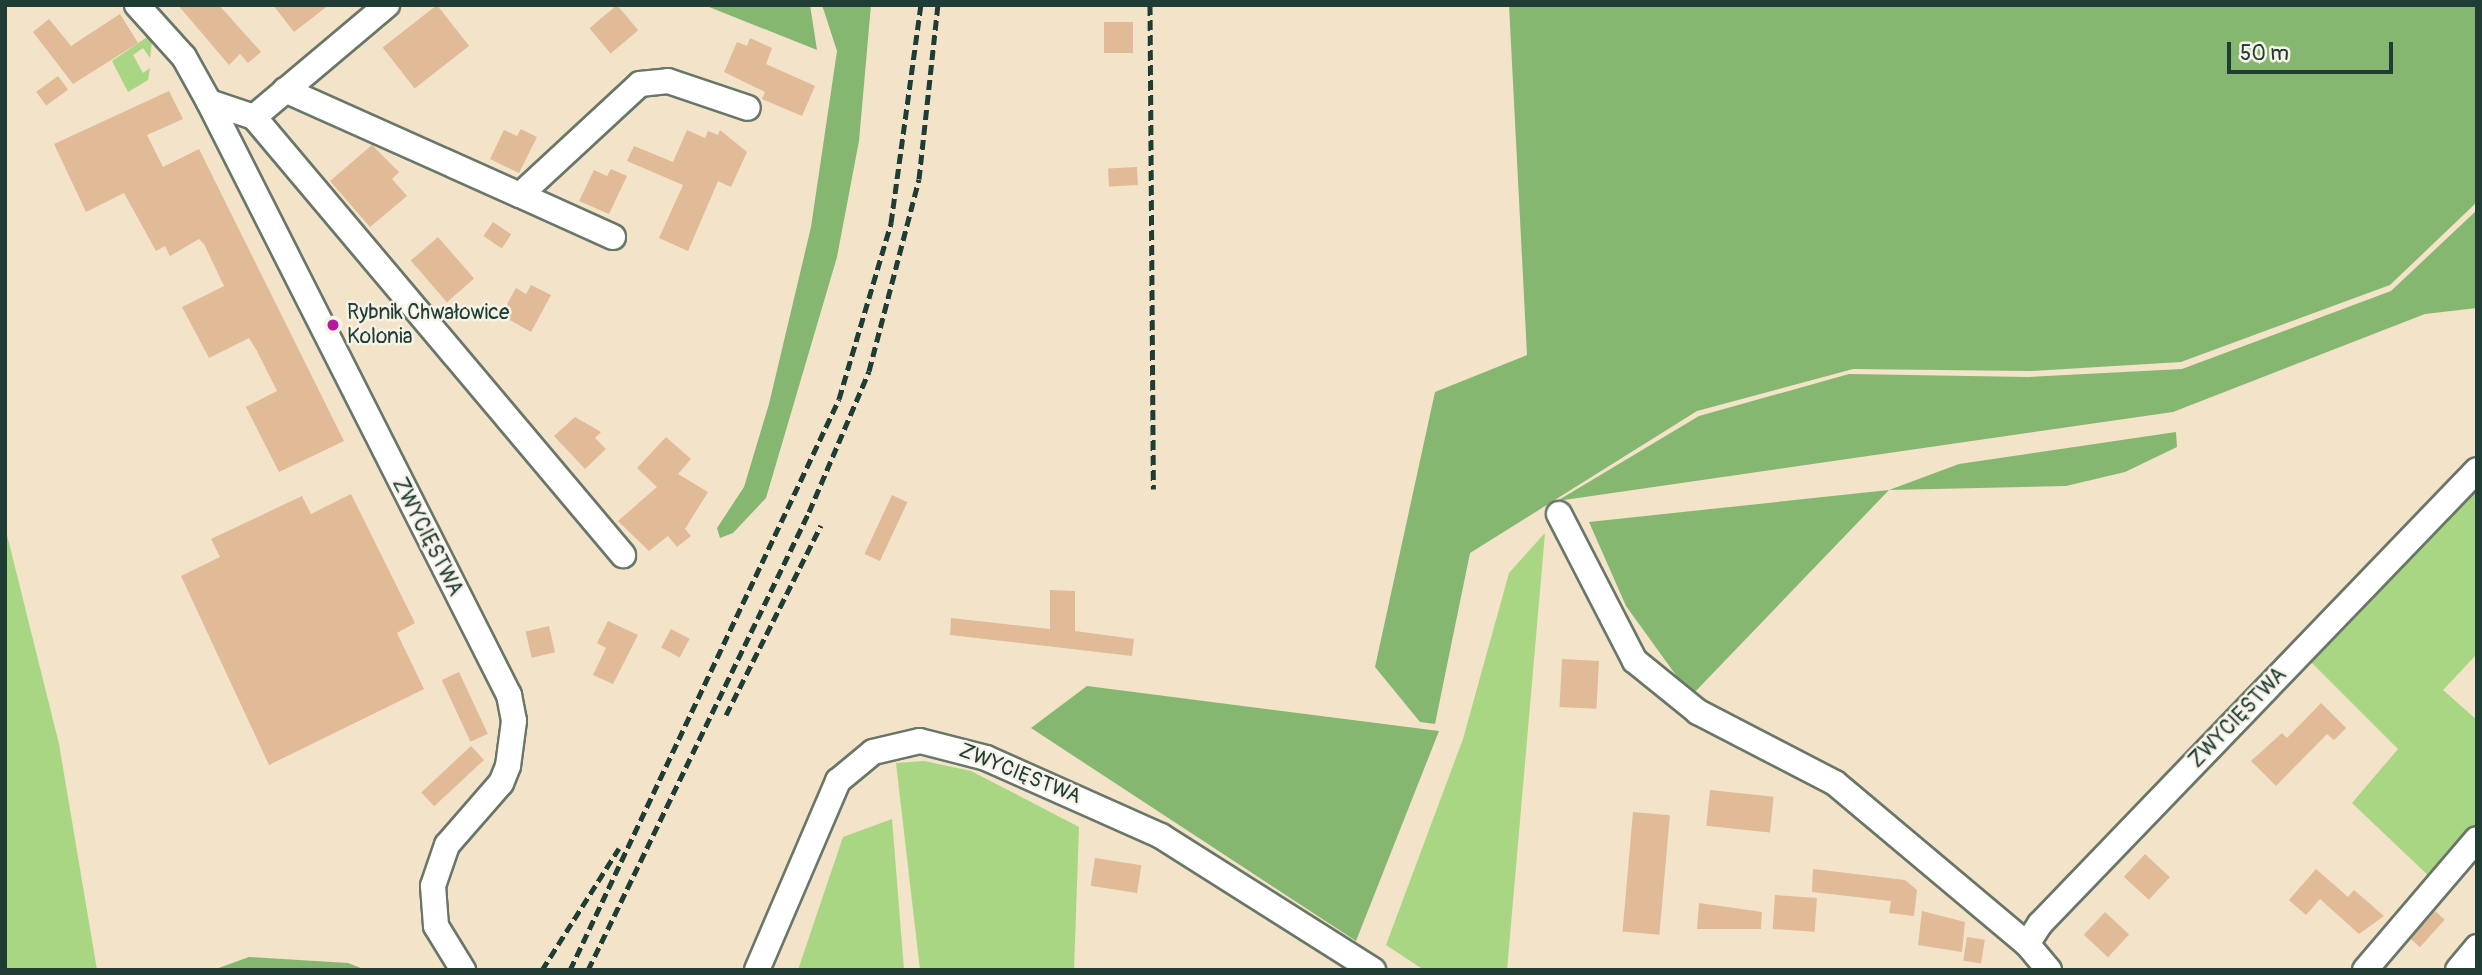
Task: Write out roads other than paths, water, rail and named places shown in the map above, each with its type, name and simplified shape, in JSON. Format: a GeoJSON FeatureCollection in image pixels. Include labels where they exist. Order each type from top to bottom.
{"type":"FeatureCollection","features":[{"type":"Feature","properties":{"kind":"street","name":"ZWYCIĘSTWA"},"geometry":{"type":"LineString","coordinates":[[137,5],[184,57],[209,102],[509,695],[514,721],[508,766],[447,845],[433,886],[436,926],[463,970]]}},
{"type":"Feature","properties":{"kind":"street"},"geometry":{"type":"LineString","coordinates":[[254,117],[387,5]]}},
{"type":"Feature","properties":{"kind":"street"},"geometry":{"type":"LineString","coordinates":[[520,195],[640,84],[668,81],[748,108]]}},
{"type":"Feature","properties":{"kind":"street"},"geometry":{"type":"LineString","coordinates":[[285,90],[613,237]]}},
{"type":"Feature","properties":{"kind":"street"},"geometry":{"type":"LineString","coordinates":[[209,102],[254,117],[623,555]]}},
{"type":"Feature","properties":{"kind":"street","name":"ZWYCIĘSTWA"},"geometry":{"type":"LineString","coordinates":[[2027,944],[2477,470]]}},
{"type":"Feature","properties":{"kind":"street"},"geometry":{"type":"LineString","coordinates":[[1559,514],[1635,661],[1698,712],[1835,783],[2027,944],[2049,970]]}},
{"type":"Feature","properties":{"kind":"street","name":"ZWYCIĘSTWA"},"geometry":{"type":"LineString","coordinates":[[757,970],[838,781],[873,752],[920,741],[986,758],[1161,836],[1373,970]]}},
{"type":"Feature","properties":{"kind":"street"},"geometry":{"type":"LineString","coordinates":[[2365,970],[2477,839]]}},
{"type":"Feature","properties":{"kind":"street"},"geometry":{"type":"LineString","coordinates":[[2458,970],[2477,947]]}},
{"type":"Feature","properties":{"kind":"railway"},"geometry":{"type":"LineString","coordinates":[[570,970],[839,399],[891,223],[921,5]]}},
{"type":"Feature","properties":{"kind":"railway"},"geometry":{"type":"LineString","coordinates":[[588,970],[809,512],[869,371],[919,179],[938,5]]}},
{"type":"Feature","properties":{"kind":"railway"},"geometry":{"type":"LineString","coordinates":[[1150,5],[1153,489]]}},
{"type":"Feature","properties":{"kind":"railway"},"geometry":{"type":"LineString","coordinates":[[726,715],[821,525]]}},
{"type":"Feature","properties":{"kind":"railway"},"geometry":{"type":"LineString","coordinates":[[542,970],[619,848]]}},
{"type":"Feature","properties":{"kind":"place","name":"Rybnik Chwałowice Kolonia"},"geometry":{"type":"Point","coordinates":[333,325]}}]}
